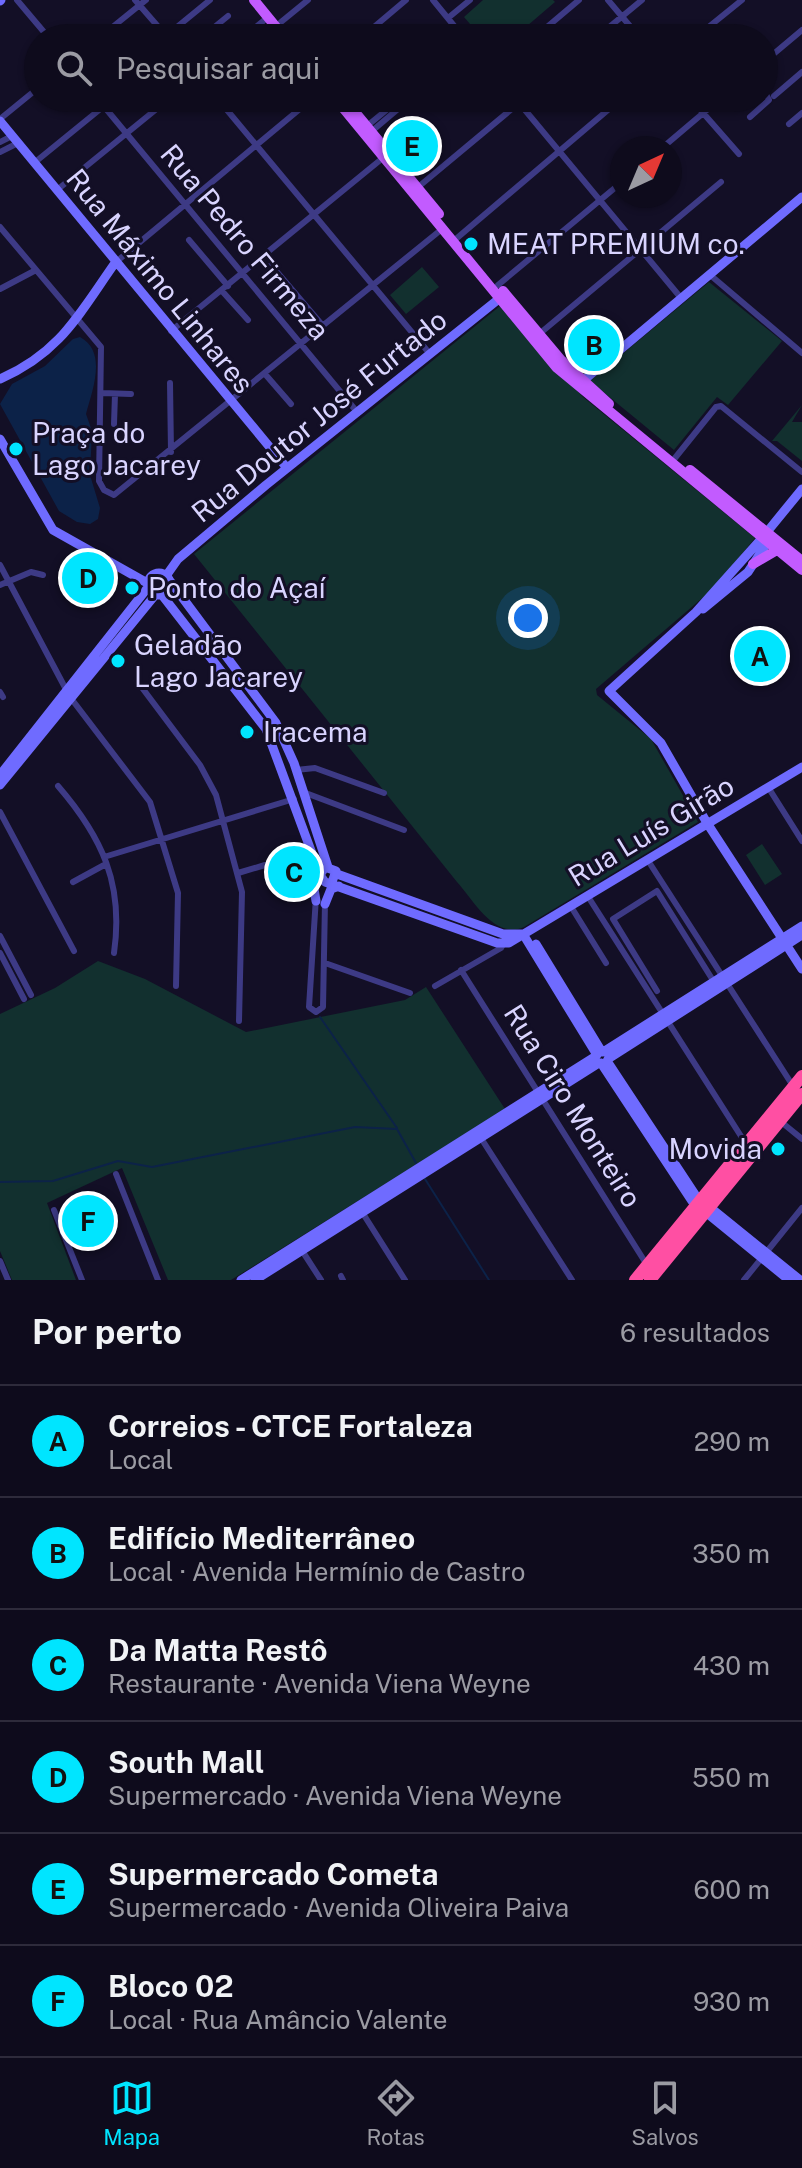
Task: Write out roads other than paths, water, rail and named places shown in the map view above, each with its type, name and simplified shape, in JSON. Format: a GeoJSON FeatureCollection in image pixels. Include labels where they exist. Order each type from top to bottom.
{"type":"FeatureCollection","features":[{"type":"Feature","properties":{"kind":"highway"},"geometry":{"type":"LineString","coordinates":[[635,1280],[779,1121],[799,1085]]}},
{"type":"Feature","properties":{"kind":"highway"},"geometry":{"type":"LineString","coordinates":[[650,1280],[746,1144],[799,1085]]}},
{"type":"Feature","properties":{"kind":"main road"},"geometry":{"type":"LineString","coordinates":[[254,0],[274,24]]}},
{"type":"Feature","properties":{"kind":"main road"},"geometry":{"type":"LineString","coordinates":[[263,0],[281,22]]}},
{"type":"Feature","properties":{"kind":"main road"},"geometry":{"type":"LineString","coordinates":[[347,112],[579,384],[765,537],[802,561]]}},
{"type":"Feature","properties":{"kind":"main road"},"geometry":{"type":"LineString","coordinates":[[356,112],[442,229],[501,292],[579,384],[675,458],[802,570]]}},
{"type":"Feature","properties":{"kind":"main road"},"geometry":{"type":"LineString","coordinates":[[747,567],[777,550]]}},
{"type":"Feature","properties":{"kind":"street"},"geometry":{"type":"LineString","coordinates":[[17,0],[37,24]]}},
{"type":"Feature","properties":{"kind":"street"},"geometry":{"type":"LineString","coordinates":[[182,24],[210,0]]}},
{"type":"Feature","properties":{"kind":"street"},"geometry":{"type":"LineString","coordinates":[[281,22],[308,0]]}},
{"type":"Feature","properties":{"kind":"street"},"geometry":{"type":"LineString","coordinates":[[378,24],[406,0]]}},
{"type":"Feature","properties":{"kind":"street"},"geometry":{"type":"LineString","coordinates":[[433,0],[453,24]]}},
{"type":"Feature","properties":{"kind":"street"},"geometry":{"type":"LineString","coordinates":[[448,18],[470,0]]}},
{"type":"Feature","properties":{"kind":"street"},"geometry":{"type":"LineString","coordinates":[[551,24],[579,0]]}},
{"type":"Feature","properties":{"kind":"street"},"geometry":{"type":"LineString","coordinates":[[608,0],[629,24]]}},
{"type":"Feature","properties":{"kind":"street"},"geometry":{"type":"LineString","coordinates":[[613,24],[642,0]]}},
{"type":"Feature","properties":{"kind":"street"},"geometry":{"type":"LineString","coordinates":[[712,24],[742,0]]}},
{"type":"Feature","properties":{"kind":"street"},"geometry":{"type":"LineString","coordinates":[[117,24],[140,2],[157,24]]}},
{"type":"Feature","properties":{"kind":"street"},"geometry":{"type":"LineString","coordinates":[[218,24],[228,16]]}},
{"type":"Feature","properties":{"kind":"street"},"geometry":{"type":"LineString","coordinates":[[260,24],[268,17]]}},
{"type":"Feature","properties":{"kind":"street"},"geometry":{"type":"LineString","coordinates":[[778,50],[802,30]]}},
{"type":"Feature","properties":{"kind":"street"},"geometry":{"type":"LineString","coordinates":[[778,93],[802,72]]}},
{"type":"Feature","properties":{"kind":"street"},"geometry":{"type":"LineString","coordinates":[[0,120],[24,100]]}},
{"type":"Feature","properties":{"kind":"street"},"geometry":{"type":"LineString","coordinates":[[34,163],[97,112]]}},
{"type":"Feature","properties":{"kind":"street","name":"Rua Pedro Firmeza"},"geometry":{"type":"LineString","coordinates":[[109,112],[358,413]]}},
{"type":"Feature","properties":{"kind":"street"},"geometry":{"type":"LineString","coordinates":[[57,190],[153,112]]}},
{"type":"Feature","properties":{"kind":"street"},"geometry":{"type":"LineString","coordinates":[[229,112],[371,287],[430,354]]}},
{"type":"Feature","properties":{"kind":"street"},"geometry":{"type":"LineString","coordinates":[[0,379],[42,358],[76,318],[115,263],[297,112]]}},
{"type":"Feature","properties":{"kind":"street"},"geometry":{"type":"LineString","coordinates":[[370,129],[387,112]]}},
{"type":"Feature","properties":{"kind":"street"},"geometry":{"type":"LineString","coordinates":[[370,129],[392,112]]}},
{"type":"Feature","properties":{"kind":"street"},"geometry":{"type":"LineString","coordinates":[[415,190],[506,112]]}},
{"type":"Feature","properties":{"kind":"street"},"geometry":{"type":"LineString","coordinates":[[529,112],[681,298]]}},
{"type":"Feature","properties":{"kind":"street"},"geometry":{"type":"LineString","coordinates":[[457,238],[606,112]]}},
{"type":"Feature","properties":{"kind":"street"},"geometry":{"type":"LineString","coordinates":[[750,117],[756,112]]}},
{"type":"Feature","properties":{"kind":"street"},"geometry":{"type":"LineString","coordinates":[[676,136],[703,113],[739,154]]}},
{"type":"Feature","properties":{"kind":"street"},"geometry":{"type":"LineString","coordinates":[[789,124],[802,113]]}},
{"type":"Feature","properties":{"kind":"street","name":"Rua Máximo Linhares"},"geometry":{"type":"LineString","coordinates":[[0,120],[287,468]]}},
{"type":"Feature","properties":{"kind":"street"},"geometry":{"type":"LineString","coordinates":[[0,142],[15,139]]}},
{"type":"Feature","properties":{"kind":"street"},"geometry":{"type":"LineString","coordinates":[[0,152],[15,139]]}},
{"type":"Feature","properties":{"kind":"street"},"geometry":{"type":"LineString","coordinates":[[171,331],[384,157]]}},
{"type":"Feature","properties":{"kind":"street"},"geometry":{"type":"LineString","coordinates":[[538,335],[721,182]]}},
{"type":"Feature","properties":{"kind":"street"},"geometry":{"type":"LineString","coordinates":[[501,292],[610,192]]}},
{"type":"Feature","properties":{"kind":"street"},"geometry":{"type":"LineString","coordinates":[[579,384],[802,197]]}},
{"type":"Feature","properties":{"kind":"street"},"geometry":{"type":"LineString","coordinates":[[0,227],[101,347],[100,485],[109,494],[119,494],[442,229]]}},
{"type":"Feature","properties":{"kind":"street"},"geometry":{"type":"LineString","coordinates":[[189,240],[248,320]]}},
{"type":"Feature","properties":{"kind":"street"},"geometry":{"type":"LineString","coordinates":[[271,265],[323,326]]}},
{"type":"Feature","properties":{"kind":"street"},"geometry":{"type":"LineString","coordinates":[[0,289],[36,270]]}},
{"type":"Feature","properties":{"kind":"street"},"geometry":{"type":"LineString","coordinates":[[709,274],[802,353]]}},
{"type":"Feature","properties":{"kind":"street","name":"Rua Doutor José Furtado"},"geometry":{"type":"LineString","coordinates":[[168,578],[178,559],[430,354],[501,292]]}},
{"type":"Feature","properties":{"kind":"street"},"geometry":{"type":"LineString","coordinates":[[265,374],[291,404]]}},
{"type":"Feature","properties":{"kind":"street"},"geometry":{"type":"LineString","coordinates":[[170,383],[171,452]]}},
{"type":"Feature","properties":{"kind":"street"},"geometry":{"type":"LineString","coordinates":[[102,393],[131,394]]}},
{"type":"Feature","properties":{"kind":"street"},"geometry":{"type":"LineString","coordinates":[[114,424],[115,394]]}},
{"type":"Feature","properties":{"kind":"street"},"geometry":{"type":"LineString","coordinates":[[675,458],[716,407],[721,406],[802,472]]}},
{"type":"Feature","properties":{"kind":"street"},"geometry":{"type":"LineString","coordinates":[[0,439],[53,530],[154,590],[253,709],[283,766],[311,856],[320,902],[325,963],[323,1007],[316,1012],[309,1007],[320,902],[316,883],[330,879]]}},
{"type":"Feature","properties":{"kind":"street"},"geometry":{"type":"LineString","coordinates":[[802,489],[765,537],[747,567],[711,605],[696,612],[611,685],[611,698],[661,743],[707,823],[802,969]]}},
{"type":"Feature","properties":{"kind":"street"},"geometry":{"type":"LineString","coordinates":[[0,565],[68,693],[150,802],[178,893],[176,986]]}},
{"type":"Feature","properties":{"kind":"street"},"geometry":{"type":"LineString","coordinates":[[0,585],[31,572],[43,575]]}},
{"type":"Feature","properties":{"kind":"street"},"geometry":{"type":"LineString","coordinates":[[0,775],[154,590],[155,574],[168,578],[257,696],[286,746],[328,867],[331,889],[320,902]]}},
{"type":"Feature","properties":{"kind":"street"},"geometry":{"type":"LineString","coordinates":[[154,590],[169,589],[168,578]]}},
{"type":"Feature","properties":{"kind":"street"},"geometry":{"type":"LineString","coordinates":[[137,681],[200,765],[216,795],[242,892],[239,1021]]}},
{"type":"Feature","properties":{"kind":"street"},"geometry":{"type":"LineString","coordinates":[[0,785],[38,731]]}},
{"type":"Feature","properties":{"kind":"street"},"geometry":{"type":"LineString","coordinates":[[276,752],[286,746]]}},
{"type":"Feature","properties":{"kind":"street"},"geometry":{"type":"LineString","coordinates":[[283,766],[315,768],[384,793]]}},
{"type":"Feature","properties":{"kind":"street","name":"Rua Luís Girão"},"geometry":{"type":"LineString","coordinates":[[525,932],[802,767]]}},
{"type":"Feature","properties":{"kind":"street"},"geometry":{"type":"LineString","coordinates":[[58,786],[95,831],[105,860],[115,904],[114,953]]}},
{"type":"Feature","properties":{"kind":"street"},"geometry":{"type":"LineString","coordinates":[[768,787],[802,841]]}},
{"type":"Feature","properties":{"kind":"street"},"geometry":{"type":"LineString","coordinates":[[303,792],[404,830]]}},
{"type":"Feature","properties":{"kind":"street"},"geometry":{"type":"LineString","coordinates":[[73,882],[105,860],[162,838],[294,799]]}},
{"type":"Feature","properties":{"kind":"street"},"geometry":{"type":"LineString","coordinates":[[0,812],[74,951]]}},
{"type":"Feature","properties":{"kind":"street"},"geometry":{"type":"LineString","coordinates":[[311,856],[330,879],[506,940]]}},
{"type":"Feature","properties":{"kind":"street"},"geometry":{"type":"LineString","coordinates":[[647,859],[721,980]]}},
{"type":"Feature","properties":{"kind":"street"},"geometry":{"type":"LineString","coordinates":[[238,873],[265,865]]}},
{"type":"Feature","properties":{"kind":"street"},"geometry":{"type":"LineString","coordinates":[[657,991],[613,920],[657,891],[799,1085]]}},
{"type":"Feature","properties":{"kind":"street"},"geometry":{"type":"LineString","coordinates":[[587,895],[746,1144]]}},
{"type":"Feature","properties":{"kind":"street"},"geometry":{"type":"LineString","coordinates":[[570,905],[606,963]]}},
{"type":"Feature","properties":{"kind":"street"},"geometry":{"type":"LineString","coordinates":[[785,942],[802,926]]}},
{"type":"Feature","properties":{"kind":"street"},"geometry":{"type":"LineString","coordinates":[[435,986],[506,940],[525,932],[650,1132],[703,1206],[800,1280]]}},
{"type":"Feature","properties":{"kind":"street"},"geometry":{"type":"LineString","coordinates":[[241,1280],[300,1247],[666,1018],[721,980],[802,935]]}},
{"type":"Feature","properties":{"kind":"street"},"geometry":{"type":"LineString","coordinates":[[0,936],[4,955],[28,997]]}},
{"type":"Feature","properties":{"kind":"street"},"geometry":{"type":"LineString","coordinates":[[325,963],[410,993]]}},
{"type":"Feature","properties":{"kind":"street","name":"Rua Ciro Monteiro"},"geometry":{"type":"LineString","coordinates":[[461,970],[647,1265]]}},
{"type":"Feature","properties":{"kind":"street"},"geometry":{"type":"LineString","coordinates":[[779,1121],[802,1139]]}},
{"type":"Feature","properties":{"kind":"street"},"geometry":{"type":"LineString","coordinates":[[479,1135],[572,1280]]}},
{"type":"Feature","properties":{"kind":"street"},"geometry":{"type":"LineString","coordinates":[[116,1174],[158,1280]]}},
{"type":"Feature","properties":{"kind":"street"},"geometry":{"type":"LineString","coordinates":[[744,1280],[802,1208]]}},
{"type":"Feature","properties":{"kind":"street"},"geometry":{"type":"LineString","coordinates":[[360,1209],[405,1280]]}},
{"type":"Feature","properties":{"kind":"street"},"geometry":{"type":"LineString","coordinates":[[54,1210],[82,1280]]}},
{"type":"Feature","properties":{"kind":"street"},"geometry":{"type":"LineString","coordinates":[[255,1280],[300,1247]]}},
{"type":"Feature","properties":{"kind":"street"},"geometry":{"type":"LineString","coordinates":[[300,1247],[321,1280]]}},
{"type":"Feature","properties":{"kind":"street"},"geometry":{"type":"LineString","coordinates":[[764,1255],[789,1280]]}},
{"type":"Feature","properties":{"kind":"street"},"geometry":{"type":"LineString","coordinates":[[0,1261],[8,1280]]}},
{"type":"Feature","properties":{"kind":"water"},"geometry":{"type":"Polygon","coordinates":[[[80,337],[89,344],[96,362],[86,414],[92,431],[90,475],[100,508],[98,519],[90,524],[77,522],[59,511],[0,404],[12,384],[45,366],[73,339],[80,337]]]}},
{"type":"Feature","properties":{"kind":"waterway"},"geometry":{"type":"LineString","coordinates":[[320,1017],[397,1128]]}},
{"type":"Feature","properties":{"kind":"waterway"},"geometry":{"type":"LineString","coordinates":[[0,1182],[53,1181],[118,1161],[152,1167],[355,1127],[397,1129],[416,1163]]}},
{"type":"Feature","properties":{"kind":"waterway"},"geometry":{"type":"LineString","coordinates":[[425,1179],[489,1280]]}},
{"type":"Feature","properties":{"kind":"place","name":"Supermercado Cometa"},"geometry":{"type":"Point","coordinates":[412,146]}},
{"type":"Feature","properties":{"kind":"place","name":"MEAT PREMIUM co."},"geometry":{"type":"Point","coordinates":[471,244]}},
{"type":"Feature","properties":{"kind":"place","name":"Edifício Mediterrâneo"},"geometry":{"type":"Point","coordinates":[594,345]}},
{"type":"Feature","properties":{"kind":"place","name":"Praça do Lago Jacarey"},"geometry":{"type":"Point","coordinates":[16,449]}},
{"type":"Feature","properties":{"kind":"place","name":"South Mall"},"geometry":{"type":"Point","coordinates":[88,578]}},
{"type":"Feature","properties":{"kind":"place","name":"Ponto do Açaí"},"geometry":{"type":"Point","coordinates":[132,588]}},
{"type":"Feature","properties":{"kind":"place","name":"Correios - CTCE Fortaleza"},"geometry":{"type":"Point","coordinates":[760,656]}},
{"type":"Feature","properties":{"kind":"place","name":"Geladão Lago Jacarey"},"geometry":{"type":"Point","coordinates":[118,661]}},
{"type":"Feature","properties":{"kind":"place","name":"Iracema"},"geometry":{"type":"Point","coordinates":[247,732]}},
{"type":"Feature","properties":{"kind":"place","name":"Da Matta Restô"},"geometry":{"type":"Point","coordinates":[294,872]}},
{"type":"Feature","properties":{"kind":"place","name":"Movida"},"geometry":{"type":"Point","coordinates":[778,1149]}},
{"type":"Feature","properties":{"kind":"place","name":"Bloco 02"},"geometry":{"type":"Point","coordinates":[88,1221]}}]}
